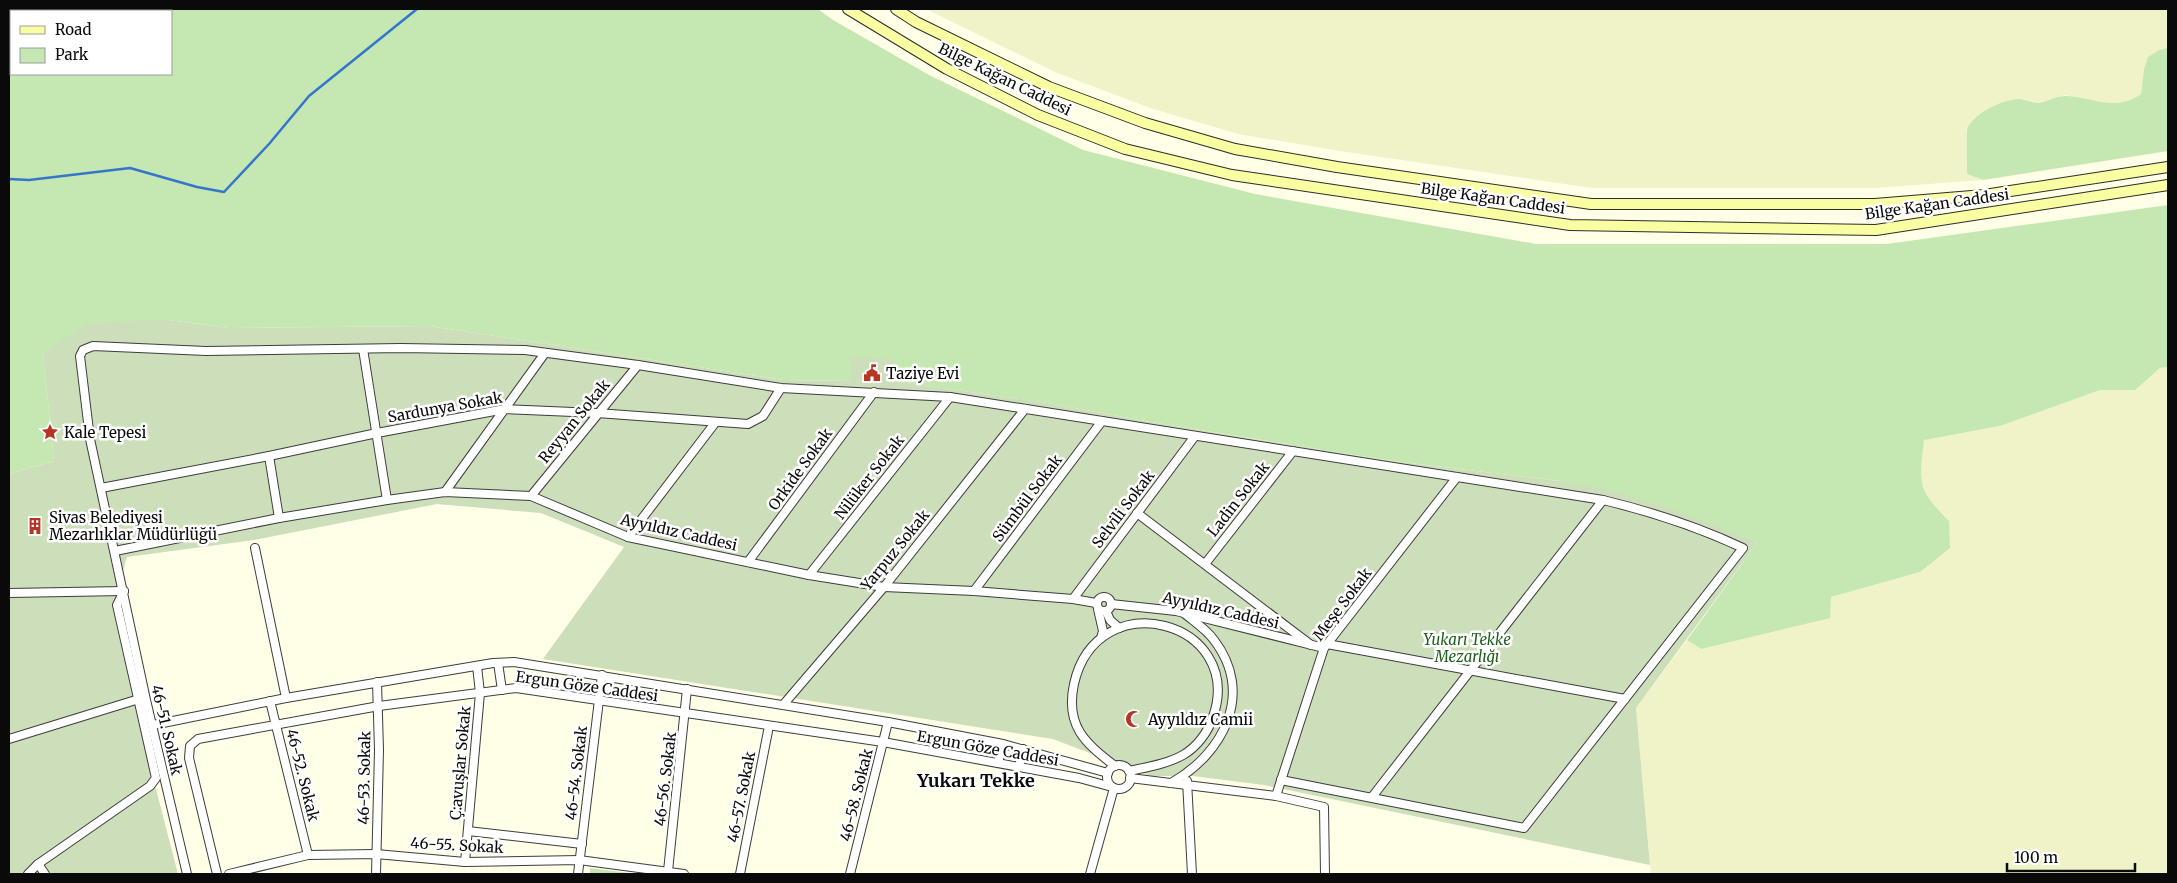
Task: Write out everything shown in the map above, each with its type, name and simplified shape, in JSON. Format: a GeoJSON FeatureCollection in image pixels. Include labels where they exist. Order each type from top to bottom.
{"type":"FeatureCollection","features":[{"type":"Feature","properties":{"kind":"main road","name":"Bilge Kağan Caddesi"},"geometry":{"type":"LineString","coordinates":[[848,9],[963,77],[1038,115],[1126,149],[1232,175],[1570,225],[1876,230],[2168,186]]}},
{"type":"Feature","properties":{"kind":"main road","name":"Bilge Kağan Caddesi"},"geometry":{"type":"LineString","coordinates":[[896,9],[916,22],[1049,87],[1145,123],[1234,149],[1337,167],[1591,204],[1875,204],[1984,195],[2168,167]]}},
{"type":"Feature","properties":{"kind":"street","name":"46-51. Sokak"},"geometry":{"type":"LineString","coordinates":[[187,874],[90,439],[80,356],[86,348],[99,345],[206,351],[364,349]]}},
{"type":"Feature","properties":{"kind":"street"},"geometry":{"type":"LineString","coordinates":[[388,500],[364,349],[507,350],[638,364],[781,388],[950,397],[1603,500],[1673,518],[1705,530],[1742,548],[1524,828],[1281,780]]}},
{"type":"Feature","properties":{"kind":"street"},"geometry":{"type":"LineString","coordinates":[[445,492],[544,353]]}},
{"type":"Feature","properties":{"kind":"street","name":"Reyyan Sokak"},"geometry":{"type":"LineString","coordinates":[[531,496],[638,364]]}},
{"type":"Feature","properties":{"kind":"street","name":"Sardunya Sokak"},"geometry":{"type":"LineString","coordinates":[[101,488],[269,456],[377,432],[505,409],[597,413],[748,424],[756,421],[773,404],[781,388]]}},
{"type":"Feature","properties":{"kind":"street","name":"Orkide Sokak"},"geometry":{"type":"LineString","coordinates":[[748,562],[874,392]]}},
{"type":"Feature","properties":{"kind":"street","name":"Nilüker Sokak"},"geometry":{"type":"LineString","coordinates":[[809,575],[950,397]]}},
{"type":"Feature","properties":{"kind":"street","name":"Yarpuz Sokak"},"geometry":{"type":"LineString","coordinates":[[783,705],[884,586],[1025,409]]}},
{"type":"Feature","properties":{"kind":"street","name":"Sümbül Sokak"},"geometry":{"type":"LineString","coordinates":[[974,591],[1102,421]]}},
{"type":"Feature","properties":{"kind":"street"},"geometry":{"type":"LineString","coordinates":[[628,537],[715,423]]}},
{"type":"Feature","properties":{"kind":"street","name":"Selvili Sokak"},"geometry":{"type":"LineString","coordinates":[[1073,598],[1195,436]]}},
{"type":"Feature","properties":{"kind":"street","name":"Ladin Sokak"},"geometry":{"type":"LineString","coordinates":[[1204,564],[1293,451]]}},
{"type":"Feature","properties":{"kind":"street"},"geometry":{"type":"LineString","coordinates":[[269,456],[279,518]]}},
{"type":"Feature","properties":{"kind":"street","name":"Meşe Sokak"},"geometry":{"type":"LineString","coordinates":[[1276,796],[1326,646],[1457,477]]}},
{"type":"Feature","properties":{"kind":"street","name":"Ayyıldız Caddesi"},"geometry":{"type":"LineString","coordinates":[[115,551],[279,518],[445,492],[531,496],[628,537],[809,575],[884,586],[1073,598],[1100,608],[1099,598],[1103,596],[1108,598],[1112,604],[1184,613],[1311,645],[1471,670],[1625,699]]}},
{"type":"Feature","properties":{"kind":"street"},"geometry":{"type":"LineString","coordinates":[[1372,797],[1603,500]]}},
{"type":"Feature","properties":{"kind":"street"},"geometry":{"type":"LineString","coordinates":[[1137,513],[1311,645]]}},
{"type":"Feature","properties":{"kind":"street"},"geometry":{"type":"LineString","coordinates":[[255,548],[286,698]]}},
{"type":"Feature","properties":{"kind":"street"},"geometry":{"type":"LineString","coordinates":[[9,593],[124,591]]}},
{"type":"Feature","properties":{"kind":"street","name":"46-51. Sokak"},"geometry":{"type":"LineString","coordinates":[[38,864],[156,780],[117,605],[124,591]]}},
{"type":"Feature","properties":{"kind":"street"},"geometry":{"type":"LineString","coordinates":[[1100,608],[1111,608],[1112,604]]}},
{"type":"Feature","properties":{"kind":"street"},"geometry":{"type":"LineString","coordinates":[[1100,608],[1119,628]]}},
{"type":"Feature","properties":{"kind":"street"},"geometry":{"type":"LineString","coordinates":[[1100,608],[1104,630],[1100,639],[1082,661],[1077,673],[1071,707],[1088,745],[1115,766],[1124,767],[1130,775],[1170,784],[1276,796],[1324,807],[1326,874]]}},
{"type":"Feature","properties":{"kind":"street"},"geometry":{"type":"LineString","coordinates":[[1170,784],[1188,774],[1216,745],[1225,729],[1232,700],[1232,684],[1227,662],[1214,639],[1184,613]]}},
{"type":"Feature","properties":{"kind":"street"},"geometry":{"type":"LineString","coordinates":[[1100,639],[1119,628],[1148,622],[1169,626],[1191,637],[1205,652],[1211,662],[1217,683],[1217,697],[1211,721],[1205,734],[1191,750],[1166,762],[1130,775],[1125,788],[1113,788]]}},
{"type":"Feature","properties":{"kind":"street"},"geometry":{"type":"LineString","coordinates":[[498,663],[502,690]]}},
{"type":"Feature","properties":{"kind":"street","name":"Ergun Göze Caddesi"},"geometry":{"type":"LineString","coordinates":[[153,725],[270,701],[377,682],[498,663],[526,663],[888,722],[1003,744],[1108,774]]}},
{"type":"Feature","properties":{"kind":"street","name":"Ç:avuşlar Sokak"},"geometry":{"type":"LineString","coordinates":[[465,862],[480,693],[477,666]]}},
{"type":"Feature","properties":{"kind":"street","name":"46-54. Sokak"},"geometry":{"type":"LineString","coordinates":[[578,874],[602,675]]}},
{"type":"Feature","properties":{"kind":"street","name":"46-53. Sokak"},"geometry":{"type":"LineString","coordinates":[[376,874],[379,706],[377,682]]}},
{"type":"Feature","properties":{"kind":"street","name":"Ergun Göze Caddesi"},"geometry":{"type":"LineString","coordinates":[[218,874],[189,758],[190,746],[198,739],[206,736],[379,706],[516,688],[883,742],[1079,778],[1113,788]]}},
{"type":"Feature","properties":{"kind":"street","name":"46-56. Sokak"},"geometry":{"type":"LineString","coordinates":[[668,871],[686,714],[687,689]]}},
{"type":"Feature","properties":{"kind":"street"},"geometry":{"type":"LineString","coordinates":[[9,739],[139,699]]}},
{"type":"Feature","properties":{"kind":"street","name":"46-52. Sokak"},"geometry":{"type":"LineString","coordinates":[[270,701],[308,855]]}},
{"type":"Feature","properties":{"kind":"street","name":"46-58. Sokak"},"geometry":{"type":"LineString","coordinates":[[850,874],[888,722]]}},
{"type":"Feature","properties":{"kind":"street","name":"46-57. Sokak"},"geometry":{"type":"LineString","coordinates":[[740,874],[769,726]]}},
{"type":"Feature","properties":{"kind":"street"},"geometry":{"type":"LineString","coordinates":[[998,764],[1003,744]]}},
{"type":"Feature","properties":{"kind":"street"},"geometry":{"type":"LineString","coordinates":[[1019,767],[1023,749]]}},
{"type":"Feature","properties":{"kind":"street"},"geometry":{"type":"LineString","coordinates":[[1113,788],[1108,782],[1108,774],[1115,766]]}},
{"type":"Feature","properties":{"kind":"street"},"geometry":{"type":"LineString","coordinates":[[1188,774],[1192,874]]}},
{"type":"Feature","properties":{"kind":"street"},"geometry":{"type":"LineString","coordinates":[[1090,874],[1113,788]]}},
{"type":"Feature","properties":{"kind":"street"},"geometry":{"type":"LineString","coordinates":[[468,831],[582,844]]}},
{"type":"Feature","properties":{"kind":"street","name":"46-55. Sokak"},"geometry":{"type":"LineString","coordinates":[[229,874],[308,855],[376,854],[465,862],[579,860],[684,874]]}},
{"type":"Feature","properties":{"kind":"street"},"geometry":{"type":"LineString","coordinates":[[28,874],[38,864],[45,874]]}},
{"type":"Feature","properties":{"kind":"green space"},"geometry":{"type":"Polygon","coordinates":[[[9,9],[818,9],[833,20],[929,75],[1083,150],[1255,194],[1536,244],[1887,244],[2168,205],[2168,367],[2160,368],[2135,390],[2100,390],[2000,426],[1924,440],[1921,477],[1926,493],[1931,501],[1949,521],[1950,548],[1920,572],[1831,597],[1830,618],[1701,649],[1687,640],[1757,543],[1560,481],[1386,460],[1151,422],[1042,402],[891,381],[892,359],[851,381],[783,380],[429,326],[228,328],[169,320],[43,353],[54,461],[12,473],[9,477],[9,9]]]}},
{"type":"Feature","properties":{"kind":"green space"},"geometry":{"type":"Polygon","coordinates":[[[926,9],[2168,9],[2168,48],[2159,50],[2144,69],[2141,94],[2130,102],[2103,104],[2065,95],[2036,103],[2022,99],[1995,105],[1984,112],[1966,130],[1967,174],[1982,180],[1875,188],[1592,188],[1238,134],[1150,108],[1055,72],[926,9]]]}},
{"type":"Feature","properties":{"kind":"green space"},"geometry":{"type":"Polygon","coordinates":[[[2168,48],[2168,151],[1983,180],[1967,174],[1967,129],[1976,117],[1983,112],[1997,104],[2019,99],[2038,103],[2064,96],[2114,103],[2132,99],[2141,94],[2144,69],[2148,57],[2159,50],[2168,48]]]}},
{"type":"Feature","properties":{"kind":"green space","name":"Yukarı Tekke Mezarlığı"},"geometry":{"type":"Polygon","coordinates":[[[169,320],[228,328],[429,326],[783,380],[851,381],[851,357],[893,359],[892,381],[1042,402],[1151,422],[1385,460],[1560,481],[1611,490],[1683,513],[1757,543],[1636,708],[1650,865],[1264,785],[1193,776],[1150,776],[1053,739],[543,659],[624,547],[541,513],[437,504],[254,540],[127,557],[114,603],[136,712],[178,874],[9,874],[9,477],[12,473],[54,461],[43,353],[88,323],[169,320]]]}},
{"type":"Feature","properties":{"kind":"green space"},"geometry":{"type":"Polygon","coordinates":[[[2168,367],[2168,874],[1651,874],[1636,708],[1687,640],[1701,649],[1831,597],[1920,572],[1949,521],[1929,501],[1920,478],[1923,440],[2000,426],[2100,390],[2135,390],[2160,368],[2168,367]]]}},
{"type":"Feature","properties":{"kind":"green space"},"geometry":{"type":"Polygon","coordinates":[[[590,868],[637,874],[590,874],[590,868]]]}},
{"type":"Feature","properties":{"kind":"waterway"},"geometry":{"type":"LineString","coordinates":[[9,179],[29,180],[130,168],[197,187],[224,192],[269,144],[309,96],[417,9]]}},
{"type":"Feature","properties":{"kind":"place","name":"Taziye Evi"},"geometry":{"type":"Point","coordinates":[872,373]}},
{"type":"Feature","properties":{"kind":"place","name":"Kale Tepesi"},"geometry":{"type":"Point","coordinates":[50,432]}},
{"type":"Feature","properties":{"kind":"place","name":"Sivas Belediyesi Mezarlıklar Müdürlüğü"},"geometry":{"type":"Point","coordinates":[35,526]}},
{"type":"Feature","properties":{"kind":"place","name":"Ayyıldız Camii"},"geometry":{"type":"Point","coordinates":[1134,719]}},
{"type":"Feature","properties":{"kind":"district","name":"Yukarı Tekke"},"geometry":{"type":"Point","coordinates":[976,780]}}]}
